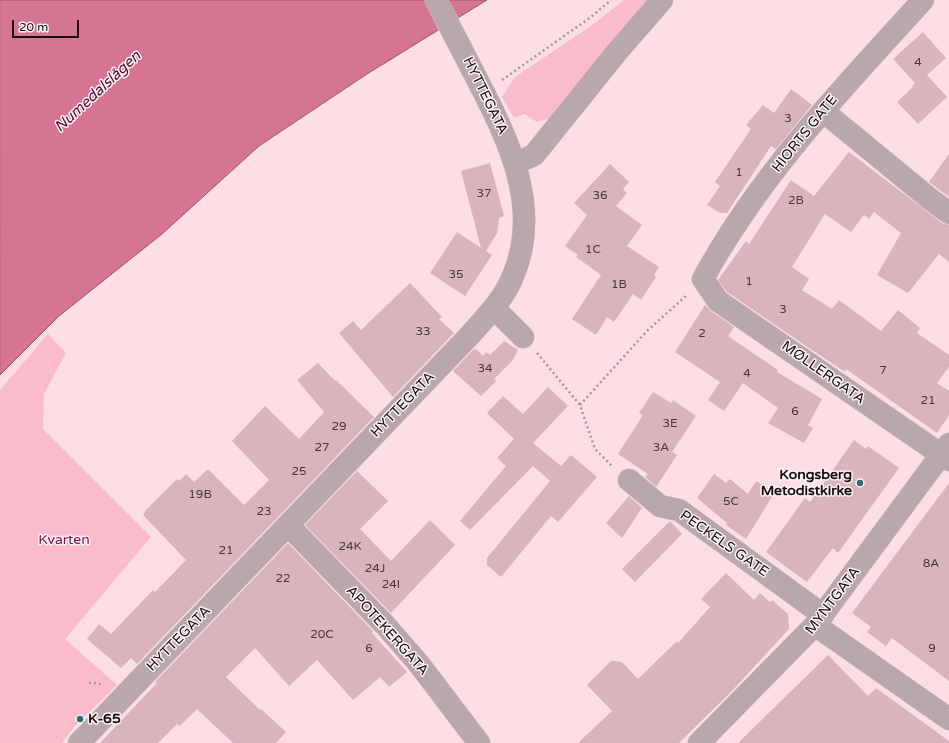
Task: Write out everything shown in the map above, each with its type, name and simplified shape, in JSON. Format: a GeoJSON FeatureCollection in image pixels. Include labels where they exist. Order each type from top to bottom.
{"type":"FeatureCollection","features":[{"type":"Feature","properties":{"kind":"street","name":"HYTTEGATA"},"geometry":{"type":"LineString","coordinates":[[80,743],[494,308],[513,277],[523,246],[526,213],[516,163],[501,124],[436,0]]}},
{"type":"Feature","properties":{"kind":"street"},"geometry":{"type":"LineString","coordinates":[[516,163],[534,156],[616,53],[662,0]]}},
{"type":"Feature","properties":{"kind":"street","name":"HIORTS GATE"},"geometry":{"type":"LineString","coordinates":[[704,279],[716,256],[780,162],[822,111],[923,0]]}},
{"type":"Feature","properties":{"kind":"street"},"geometry":{"type":"LineString","coordinates":[[822,111],[949,213]]}},
{"type":"Feature","properties":{"kind":"street","name":"MØLLERGATA"},"geometry":{"type":"LineString","coordinates":[[704,279],[718,301],[946,452]]}},
{"type":"Feature","properties":{"kind":"street"},"geometry":{"type":"LineString","coordinates":[[494,308],[523,337]]}},
{"type":"Feature","properties":{"kind":"street","name":"MYNTGATA"},"geometry":{"type":"LineString","coordinates":[[699,743],[819,620],[946,452]]}},
{"type":"Feature","properties":{"kind":"street","name":"PECKELS GATE"},"geometry":{"type":"LineString","coordinates":[[629,480],[660,506],[679,510],[819,620],[949,719]]}},
{"type":"Feature","properties":{"kind":"street","name":"APOTEKERGATA"},"geometry":{"type":"LineString","coordinates":[[288,525],[385,625],[419,664],[479,743]]}},
{"type":"Feature","properties":{"kind":"path"},"geometry":{"type":"LineString","coordinates":[[483,90],[507,76],[591,17],[611,0]]}},
{"type":"Feature","properties":{"kind":"path"},"geometry":{"type":"LineString","coordinates":[[580,405],[647,332],[704,279]]}},
{"type":"Feature","properties":{"kind":"path"},"geometry":{"type":"LineString","coordinates":[[523,337],[580,405],[595,450],[629,480]]}},
{"type":"Feature","properties":{"kind":"green space"},"geometry":{"type":"Polygon","coordinates":[[[624,0],[655,0],[551,118],[537,122],[524,114],[514,118],[502,97],[515,77],[591,26],[624,0]]]}},
{"type":"Feature","properties":{"kind":"green space","name":"Kvarten"},"geometry":{"type":"Polygon","coordinates":[[[48,334],[66,353],[44,394],[43,429],[151,537],[65,639],[117,685],[74,727],[62,743],[0,743],[0,390],[48,334]]]}},
{"type":"Feature","properties":{"kind":"water","name":"Numedalslågen"},"geometry":{"type":"Polygon","coordinates":[[[0,0],[487,0],[367,74],[259,146],[162,234],[59,316],[0,375],[0,0]]]}},
{"type":"Feature","properties":{"kind":"building"},"geometry":{"type":"Polygon","coordinates":[[[923,32],[946,58],[927,75],[947,97],[918,124],[897,102],[913,87],[912,86],[915,83],[893,59],[923,32]]]}},
{"type":"Feature","properties":{"kind":"building"},"geometry":{"type":"Polygon","coordinates":[[[791,89],[812,105],[776,149],[771,146],[727,213],[720,213],[707,205],[720,186],[715,182],[751,129],[746,125],[763,105],[774,113],[791,89]]]}},
{"type":"Feature","properties":{"kind":"building"},"geometry":{"type":"Polygon","coordinates":[[[849,152],[942,223],[949,225],[949,262],[939,254],[908,293],[877,275],[901,233],[874,212],[869,219],[864,215],[851,232],[825,214],[792,267],[809,279],[802,290],[832,309],[839,300],[881,331],[898,310],[920,328],[917,333],[949,355],[949,367],[937,383],[949,391],[949,415],[937,433],[846,369],[845,372],[727,292],[718,280],[746,241],[749,244],[791,180],[814,196],[849,152]]]}},
{"type":"Feature","properties":{"kind":"building"},"geometry":{"type":"Polygon","coordinates":[[[949,154],[949,197],[929,182],[949,154]]]}},
{"type":"Feature","properties":{"kind":"building"},"geometry":{"type":"Polygon","coordinates":[[[490,163],[504,216],[499,218],[497,233],[486,251],[492,255],[465,296],[430,273],[457,232],[481,248],[461,171],[490,163]]]}},
{"type":"Feature","properties":{"kind":"building"},"geometry":{"type":"Polygon","coordinates":[[[610,164],[629,182],[623,189],[627,193],[616,206],[642,225],[627,246],[659,267],[654,275],[656,277],[641,300],[633,294],[614,322],[607,317],[596,335],[572,319],[601,275],[576,257],[578,255],[565,246],[587,215],[574,203],[610,164]]]}},
{"type":"Feature","properties":{"kind":"building"},"geometry":{"type":"Polygon","coordinates":[[[410,283],[442,317],[439,319],[454,333],[393,397],[339,333],[353,321],[361,330],[410,283]]]}},
{"type":"Feature","properties":{"kind":"building"},"geometry":{"type":"Polygon","coordinates":[[[705,305],[734,327],[728,336],[778,370],[777,372],[822,399],[808,425],[813,428],[804,443],[768,423],[778,408],[743,383],[724,411],[708,400],[720,382],[675,352],[705,305]]]}},
{"type":"Feature","properties":{"kind":"building"},"geometry":{"type":"Polygon","coordinates":[[[504,341],[518,350],[512,361],[494,379],[496,381],[481,396],[453,371],[473,350],[476,349],[483,356],[486,352],[490,355],[504,341]]]}},
{"type":"Feature","properties":{"kind":"building"},"geometry":{"type":"Polygon","coordinates":[[[318,363],[374,417],[137,664],[131,658],[121,668],[87,639],[99,624],[111,634],[153,590],[155,592],[186,560],[143,515],[146,510],[177,479],[179,481],[186,474],[194,482],[208,469],[244,505],[269,480],[232,441],[265,406],[299,439],[324,412],[297,380],[318,363]]]}},
{"type":"Feature","properties":{"kind":"building"},"geometry":{"type":"Polygon","coordinates":[[[548,387],[568,406],[533,443],[561,466],[571,455],[597,477],[558,522],[551,516],[501,577],[487,565],[487,558],[550,481],[533,466],[470,530],[460,521],[506,466],[497,458],[514,439],[487,413],[503,396],[523,414],[548,387]]]}},
{"type":"Feature","properties":{"kind":"building"},"geometry":{"type":"Polygon","coordinates":[[[653,392],[671,403],[673,400],[696,416],[672,452],[677,455],[656,487],[645,477],[648,474],[618,454],[643,415],[639,413],[653,392]]]}},
{"type":"Feature","properties":{"kind":"building"},"geometry":{"type":"Polygon","coordinates":[[[854,440],[866,449],[868,446],[899,468],[838,553],[833,548],[807,582],[766,552],[805,498],[810,502],[854,440]]]}},
{"type":"Feature","properties":{"kind":"building"},"geometry":{"type":"Polygon","coordinates":[[[357,471],[388,501],[360,529],[391,561],[430,520],[455,545],[391,613],[305,525],[357,471]]]}},
{"type":"Feature","properties":{"kind":"building"},"geometry":{"type":"Polygon","coordinates":[[[714,474],[726,483],[730,479],[748,494],[756,481],[775,492],[746,539],[726,525],[727,523],[697,498],[714,474]]]}},
{"type":"Feature","properties":{"kind":"building"},"geometry":{"type":"Polygon","coordinates":[[[949,483],[949,681],[892,638],[886,646],[867,632],[871,627],[852,613],[949,483]]]}},
{"type":"Feature","properties":{"kind":"building"},"geometry":{"type":"Polygon","coordinates":[[[629,496],[642,508],[622,538],[606,523],[629,496]]]}},
{"type":"Feature","properties":{"kind":"building"},"geometry":{"type":"Polygon","coordinates":[[[670,521],[682,534],[635,582],[622,569],[670,521]]]}},
{"type":"Feature","properties":{"kind":"building"},"geometry":{"type":"Polygon","coordinates":[[[288,543],[373,631],[372,633],[407,672],[389,687],[380,677],[353,700],[317,660],[289,686],[255,648],[226,677],[260,710],[261,709],[286,732],[276,743],[233,743],[197,709],[180,726],[177,724],[158,743],[100,743],[157,683],[155,682],[288,543]]]}},
{"type":"Feature","properties":{"kind":"building"},"geometry":{"type":"Polygon","coordinates":[[[726,573],[754,600],[760,593],[770,602],[772,600],[788,614],[789,629],[731,692],[679,743],[578,743],[612,711],[587,685],[611,661],[622,662],[638,679],[677,641],[678,643],[710,607],[701,599],[726,573]]]}},
{"type":"Feature","properties":{"kind":"building"},"geometry":{"type":"Polygon","coordinates":[[[828,655],[868,696],[876,688],[949,741],[949,743],[738,743],[828,655]]]}},
{"type":"Feature","properties":{"kind":"place","name":"Kongsberg Metodistkirke"},"geometry":{"type":"Point","coordinates":[860,483]}},
{"type":"Feature","properties":{"kind":"place","name":"K-65"},"geometry":{"type":"Point","coordinates":[80,719]}}]}
